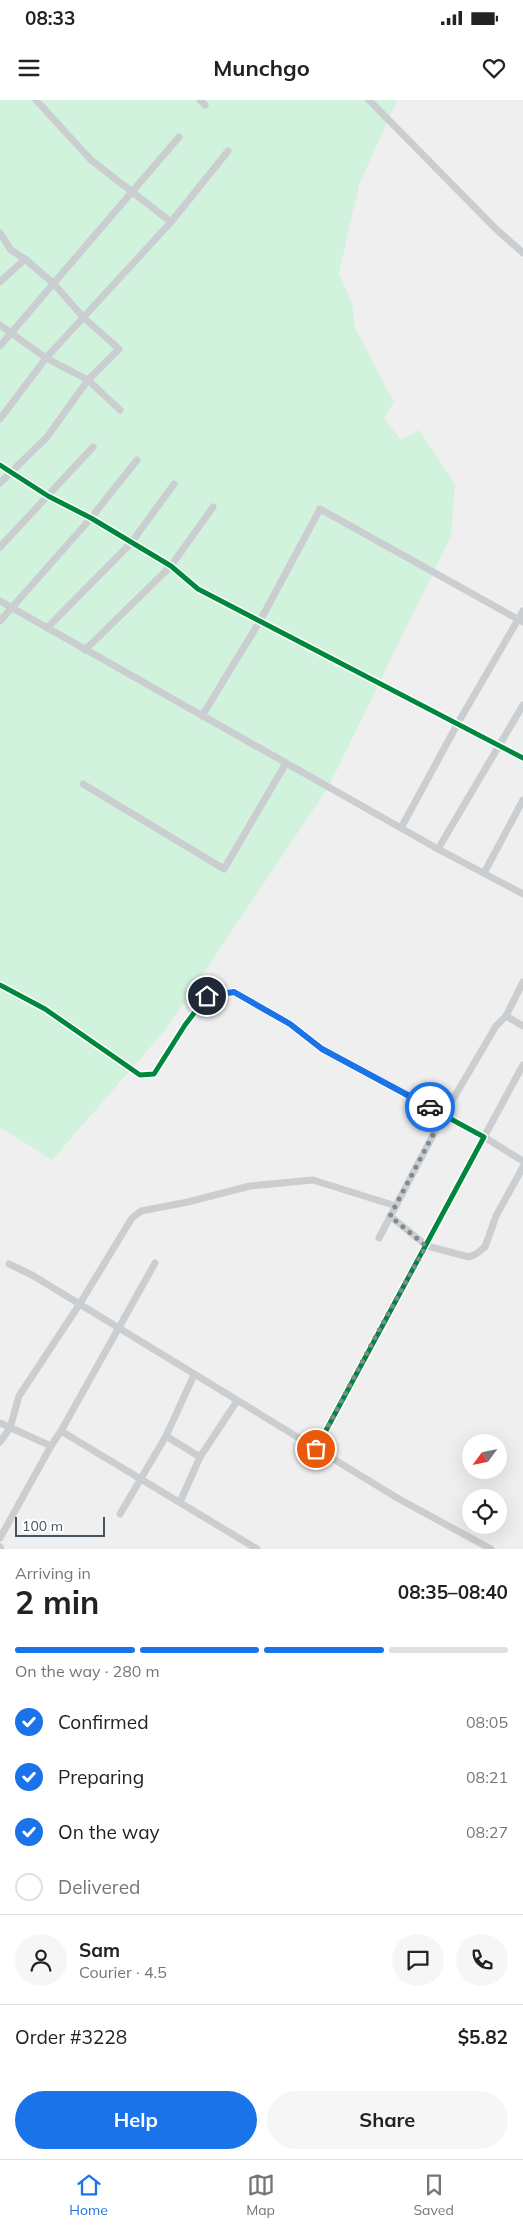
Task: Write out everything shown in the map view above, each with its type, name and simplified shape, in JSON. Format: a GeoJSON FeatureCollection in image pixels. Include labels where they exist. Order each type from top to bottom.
{"type":"FeatureCollection","features":[{"type":"Feature","properties":{"kind":"street"},"geometry":{"type":"LineString","coordinates":[[36,100],[91,160],[171,222]]}},
{"type":"Feature","properties":{"kind":"street"},"geometry":{"type":"LineString","coordinates":[[369,100],[496,229],[523,253]]}},
{"type":"Feature","properties":{"kind":"street"},"geometry":{"type":"LineString","coordinates":[[0,346],[179,137]]}},
{"type":"Feature","properties":{"kind":"street"},"geometry":{"type":"LineString","coordinates":[[0,419],[46,358],[171,222],[228,152]]}},
{"type":"Feature","properties":{"kind":"street"},"geometry":{"type":"LineString","coordinates":[[0,233],[11,250],[25,259],[53,283],[84,318],[119,349],[88,380],[47,437],[0,483]]}},
{"type":"Feature","properties":{"kind":"street"},"geometry":{"type":"LineString","coordinates":[[0,282],[25,259]]}},
{"type":"Feature","properties":{"kind":"street"},"geometry":{"type":"LineString","coordinates":[[0,326],[46,358],[88,380],[120,410]]}},
{"type":"Feature","properties":{"kind":"street"},"geometry":{"type":"LineString","coordinates":[[0,547],[93,446]]}},
{"type":"Feature","properties":{"kind":"street"},"geometry":{"type":"LineString","coordinates":[[0,621],[91,518],[137,460]]}},
{"type":"Feature","properties":{"kind":"street"},"geometry":{"type":"LineString","coordinates":[[0,465],[48,496],[91,518],[171,566],[198,589],[523,758]]}},
{"type":"Feature","properties":{"kind":"street"},"geometry":{"type":"LineString","coordinates":[[47,628],[130,543],[174,484]]}},
{"type":"Feature","properties":{"kind":"street"},"geometry":{"type":"LineString","coordinates":[[85,650],[171,566],[213,507]]}},
{"type":"Feature","properties":{"kind":"street"},"geometry":{"type":"LineString","coordinates":[[202,716],[260,621],[320,509],[521,621]]}},
{"type":"Feature","properties":{"kind":"street"},"geometry":{"type":"LineString","coordinates":[[0,601],[438,849],[523,894]]}},
{"type":"Feature","properties":{"kind":"street"},"geometry":{"type":"LineString","coordinates":[[402,828],[458,723],[521,621],[523,611]]}},
{"type":"Feature","properties":{"kind":"street"},"geometry":{"type":"LineString","coordinates":[[438,849],[523,705]]}},
{"type":"Feature","properties":{"kind":"street"},"geometry":{"type":"LineString","coordinates":[[83,784],[224,868],[286,763]]}},
{"type":"Feature","properties":{"kind":"street"},"geometry":{"type":"LineString","coordinates":[[484,873],[523,800]]}},
{"type":"Feature","properties":{"kind":"street"},"geometry":{"type":"LineString","coordinates":[[379,1238],[444,1114],[496,1026],[506,1016],[523,982]]}},
{"type":"Feature","properties":{"kind":"street"},"geometry":{"type":"LineString","coordinates":[[0,985],[45,1009],[140,1075],[154,1074],[185,1025],[207,996],[234,992],[290,1024],[322,1049],[444,1114],[523,1161]]}},
{"type":"Feature","properties":{"kind":"street"},"geometry":{"type":"LineString","coordinates":[[506,1016],[523,1026]]}},
{"type":"Feature","properties":{"kind":"street"},"geometry":{"type":"LineString","coordinates":[[316,1449],[523,1065]]}},
{"type":"Feature","properties":{"kind":"street"},"geometry":{"type":"LineString","coordinates":[[390,1216],[426,1246],[455,1255],[469,1257],[484,1247],[496,1216],[523,1166]]}},
{"type":"Feature","properties":{"kind":"street"},"geometry":{"type":"LineString","coordinates":[[0,1442],[10,1428],[20,1396],[132,1218],[141,1211],[188,1202],[250,1186],[313,1180],[396,1206]]}},
{"type":"Feature","properties":{"kind":"street"},"geometry":{"type":"LineString","coordinates":[[0,1538],[155,1263]]}},
{"type":"Feature","properties":{"kind":"street"},"geometry":{"type":"LineString","coordinates":[[9,1264],[399,1499],[491,1549]]}},
{"type":"Feature","properties":{"kind":"street"},"geometry":{"type":"LineString","coordinates":[[120,1514],[166,1436],[194,1375]]}},
{"type":"Feature","properties":{"kind":"street"},"geometry":{"type":"LineString","coordinates":[[180,1502],[200,1457],[237,1401]]}},
{"type":"Feature","properties":{"kind":"street"},"geometry":{"type":"LineString","coordinates":[[0,1423],[51,1446]]}},
{"type":"Feature","properties":{"kind":"street"},"geometry":{"type":"LineString","coordinates":[[60,1431],[180,1502],[250,1547],[257,1549]]}},
{"type":"Feature","properties":{"kind":"street"},"geometry":{"type":"LineString","coordinates":[[166,1436],[200,1457]]}},
{"type":"Feature","properties":{"kind":"green space"},"geometry":{"type":"Polygon","coordinates":[[[0,100],[397,100],[359,185],[339,273],[352,303],[355,328],[394,402],[384,418],[401,440],[419,430],[455,484],[451,536],[329,786],[166,1029],[52,1160],[0,1127],[0,100]]]}},
{"type":"Feature","properties":{"kind":"cycle path"},"geometry":{"type":"LineString","coordinates":[[0,465],[48,496],[91,518],[171,566],[198,589],[523,758]]}},
{"type":"Feature","properties":{"kind":"cycle path"},"geometry":{"type":"LineString","coordinates":[[0,985],[45,1009],[140,1075],[154,1074],[185,1025],[207,996],[234,992],[290,1024],[322,1049],[484,1137],[316,1449]]}},
{"type":"Feature","properties":{"kind":"way so far"},"geometry":{"type":"LineString","coordinates":[[316,1449],[426,1246],[390,1216],[444,1114],[430,1107]]}},
{"type":"Feature","properties":{"kind":"route"},"geometry":{"type":"LineString","coordinates":[[207,996],[234,992],[290,1024],[322,1049],[430,1107]]}}]}
